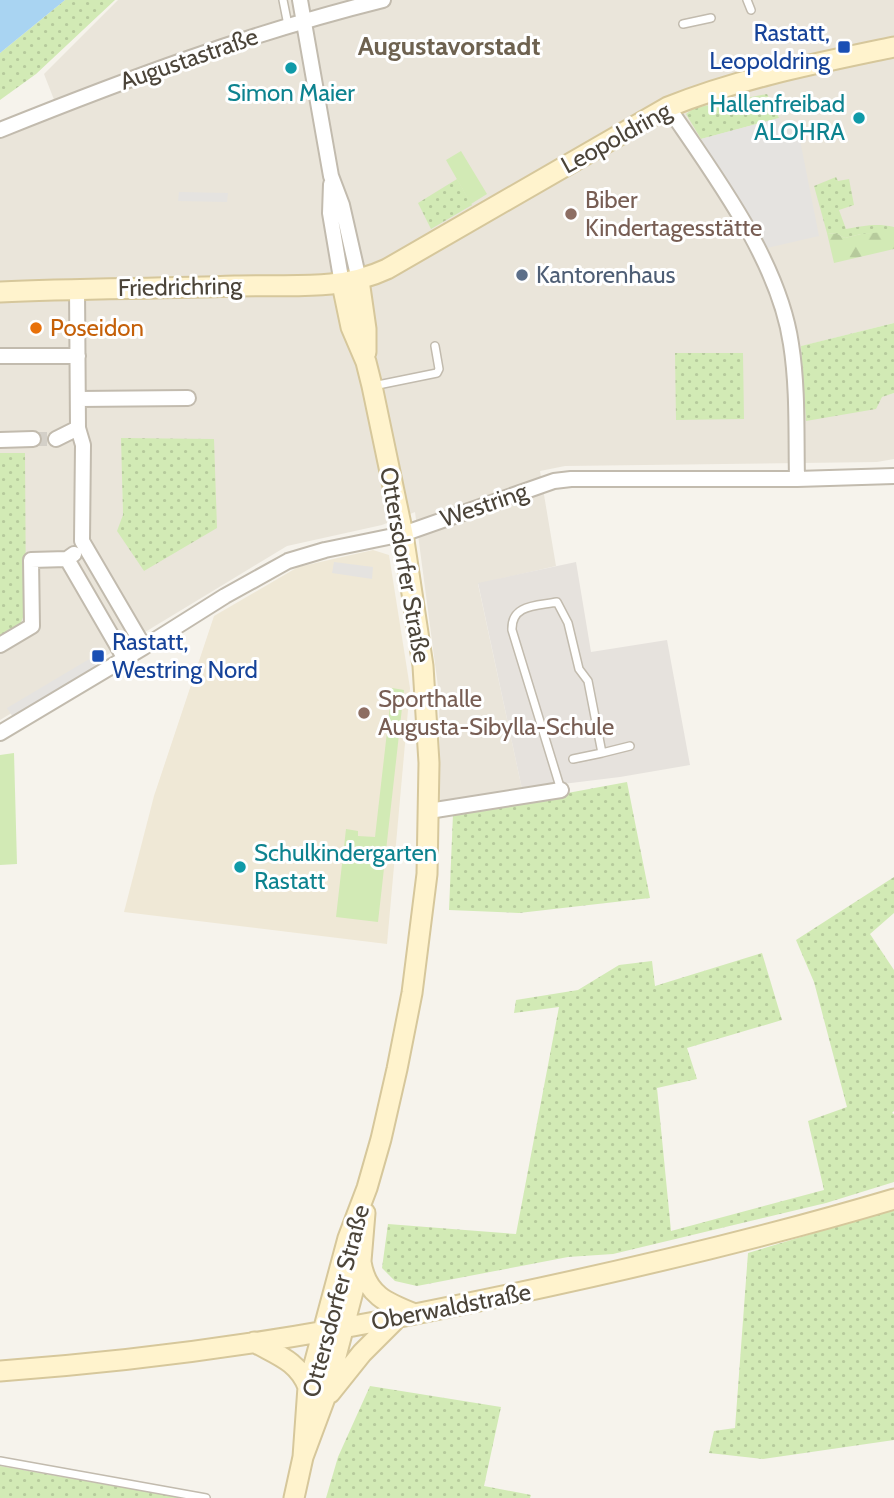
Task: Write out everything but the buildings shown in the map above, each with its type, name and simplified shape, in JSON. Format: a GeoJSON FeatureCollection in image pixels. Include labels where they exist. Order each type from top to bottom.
{"type":"FeatureCollection","features":[{"type":"Feature","properties":{"kind":"street","name":"Ottersdorfer Straße"},"geometry":{"type":"LineString","coordinates":[[300,0],[331,176],[342,205],[351,282],[366,329],[366,362],[403,534],[423,666],[429,811],[421,930],[412,993],[397,1069],[367,1188],[348,1238],[308,1387],[303,1457]]}},
{"type":"Feature","properties":{"kind":"street","name":"Ottersdorfer Straße"},"geometry":{"type":"LineString","coordinates":[[304,20],[307,0]]}},
{"type":"Feature","properties":{"kind":"street","name":"Augustastraße"},"geometry":{"type":"LineString","coordinates":[[0,130],[182,59],[304,20],[383,0]]}},
{"type":"Feature","properties":{"kind":"street","name":"Leopoldring"},"geometry":{"type":"LineString","coordinates":[[351,282],[387,269],[668,107],[697,95],[743,82],[894,47]]}},
{"type":"Feature","properties":{"kind":"street"},"geometry":{"type":"LineString","coordinates":[[668,107],[757,246],[783,305],[791,344],[797,479]]}},
{"type":"Feature","properties":{"kind":"street","name":"Friedrichring"},"geometry":{"type":"LineString","coordinates":[[0,292],[77,288],[301,288],[351,282]]}},
{"type":"Feature","properties":{"kind":"street"},"geometry":{"type":"LineString","coordinates":[[77,288],[78,428],[83,445],[82,541],[144,648]]}},
{"type":"Feature","properties":{"kind":"street"},"geometry":{"type":"LineString","coordinates":[[0,356],[78,356]]}},
{"type":"Feature","properties":{"kind":"street"},"geometry":{"type":"LineString","coordinates":[[78,399],[188,398]]}},
{"type":"Feature","properties":{"kind":"street"},"geometry":{"type":"LineString","coordinates":[[56,439],[78,428]]}},
{"type":"Feature","properties":{"kind":"street"},"geometry":{"type":"LineString","coordinates":[[0,440],[33,439]]}},
{"type":"Feature","properties":{"kind":"street","name":"Westring"},"geometry":{"type":"LineString","coordinates":[[0,733],[144,648],[225,596],[288,561],[325,550],[403,534],[554,481],[894,476]]}},
{"type":"Feature","properties":{"kind":"street"},"geometry":{"type":"LineString","coordinates":[[0,645],[32,626],[31,560],[66,559],[85,547]]}},
{"type":"Feature","properties":{"kind":"street"},"geometry":{"type":"LineString","coordinates":[[66,559],[125,659]]}},
{"type":"Feature","properties":{"kind":"street"},"geometry":{"type":"LineString","coordinates":[[429,811],[561,790]]}},
{"type":"Feature","properties":{"kind":"street","name":"Ottersdorfer Straße"},"geometry":{"type":"LineString","coordinates":[[294,1498],[303,1457],[325,1398],[361,1261],[367,1188]]}},
{"type":"Feature","properties":{"kind":"street","name":"Oberwaldstraße"},"geometry":{"type":"LineString","coordinates":[[0,1371],[99,1362],[254,1342],[492,1300],[698,1254],[894,1199]]}},
{"type":"Feature","properties":{"kind":"street"},"geometry":{"type":"LineString","coordinates":[[325,1398],[362,1353],[406,1316],[370,1288],[361,1261]]}},
{"type":"Feature","properties":{"kind":"street"},"geometry":{"type":"LineString","coordinates":[[254,1342],[295,1364],[304,1375],[308,1387]]}},
{"type":"Feature","properties":{"kind":"lane"},"geometry":{"type":"LineString","coordinates":[[283,0],[288,25]]}},
{"type":"Feature","properties":{"kind":"lane"},"geometry":{"type":"LineString","coordinates":[[747,0],[751,10]]}},
{"type":"Feature","properties":{"kind":"lane"},"geometry":{"type":"LineString","coordinates":[[683,24],[711,18]]}},
{"type":"Feature","properties":{"kind":"lane"},"geometry":{"type":"LineString","coordinates":[[372,386],[437,373],[439,369],[435,346]]}},
{"type":"Feature","properties":{"kind":"lane"},"geometry":{"type":"LineString","coordinates":[[561,790],[512,630],[515,613],[521,609],[557,602],[568,623],[579,669],[588,681],[602,753]]}},
{"type":"Feature","properties":{"kind":"lane"},"geometry":{"type":"LineString","coordinates":[[573,760],[629,746]]}},
{"type":"Feature","properties":{"kind":"lane"},"geometry":{"type":"LineString","coordinates":[[0,1461],[206,1498]]}},
{"type":"Feature","properties":{"kind":"shaded area"},"geometry":{"type":"Polygon","coordinates":[[[118,0],[894,0],[894,323],[802,346],[806,420],[894,393],[894,459],[877,462],[565,466],[540,471],[556,566],[478,584],[522,789],[440,802],[439,694],[415,512],[382,525],[287,546],[0,720],[0,139],[60,115],[44,74],[118,0]],[[122,438],[123,515],[144,571],[122,438]]]}},
{"type":"Feature","properties":{"kind":"shaded area"},"geometry":{"type":"Polygon","coordinates":[[[779,118],[782,127],[797,125],[819,236],[767,248],[701,139],[779,118]]]}},
{"type":"Feature","properties":{"kind":"shaded area"},"geometry":{"type":"Polygon","coordinates":[[[179,192],[228,193],[227,202],[178,201],[179,192]]]}},
{"type":"Feature","properties":{"kind":"shaded area"},"geometry":{"type":"Polygon","coordinates":[[[373,550],[389,555],[410,688],[387,944],[124,912],[154,796],[214,616],[298,567],[373,550]]]}},
{"type":"Feature","properties":{"kind":"shaded area"},"geometry":{"type":"Polygon","coordinates":[[[334,562],[373,567],[372,579],[332,573],[334,562]]]}},
{"type":"Feature","properties":{"kind":"shaded area"},"geometry":{"type":"Polygon","coordinates":[[[576,562],[591,652],[667,640],[690,765],[522,789],[478,583],[576,562]]]}},
{"type":"Feature","properties":{"kind":"shaded area"},"geometry":{"type":"Polygon","coordinates":[[[91,658],[97,667],[13,717],[7,708],[91,658]]]}},
{"type":"Feature","properties":{"kind":"green space"},"geometry":{"type":"Polygon","coordinates":[[[65,0],[115,0],[36,74],[0,100],[0,53],[65,0]]]}},
{"type":"Feature","properties":{"kind":"green space"},"geometry":{"type":"Polygon","coordinates":[[[767,94],[779,118],[701,139],[686,114],[694,108],[767,94]]]}},
{"type":"Feature","properties":{"kind":"green space"},"geometry":{"type":"Polygon","coordinates":[[[461,151],[487,194],[471,204],[446,160],[461,151]]]}},
{"type":"Feature","properties":{"kind":"green space"},"geometry":{"type":"Polygon","coordinates":[[[836,177],[838,181],[849,179],[854,205],[839,210],[846,229],[881,225],[894,227],[894,233],[861,234],[845,238],[827,233],[814,186],[836,177]]]}},
{"type":"Feature","properties":{"kind":"green space"},"geometry":{"type":"Polygon","coordinates":[[[457,179],[472,205],[431,229],[418,203],[457,179]]]}},
{"type":"Feature","properties":{"kind":"green space"},"geometry":{"type":"Polygon","coordinates":[[[827,233],[845,238],[894,233],[894,249],[834,263],[827,233]]]}},
{"type":"Feature","properties":{"kind":"green space"},"geometry":{"type":"Polygon","coordinates":[[[894,323],[894,393],[882,397],[876,409],[806,421],[801,346],[894,323]]]}},
{"type":"Feature","properties":{"kind":"green space"},"geometry":{"type":"Polygon","coordinates":[[[675,353],[743,353],[744,419],[676,420],[675,353]]]}},
{"type":"Feature","properties":{"kind":"green space"},"geometry":{"type":"Polygon","coordinates":[[[121,438],[214,439],[217,528],[144,571],[117,531],[123,515],[121,438]]]}},
{"type":"Feature","properties":{"kind":"green space"},"geometry":{"type":"Polygon","coordinates":[[[0,453],[25,453],[26,609],[19,628],[0,640],[0,453]]]}},
{"type":"Feature","properties":{"kind":"green space"},"geometry":{"type":"Polygon","coordinates":[[[392,688],[404,690],[378,922],[336,917],[346,829],[358,831],[358,836],[375,837],[392,688]]]}},
{"type":"Feature","properties":{"kind":"green space"},"geometry":{"type":"Polygon","coordinates":[[[14,753],[17,864],[0,865],[0,755],[14,753]]]}},
{"type":"Feature","properties":{"kind":"green space"},"geometry":{"type":"Polygon","coordinates":[[[627,782],[650,898],[519,913],[449,910],[453,814],[627,782]]]}},
{"type":"Feature","properties":{"kind":"green space"},"geometry":{"type":"Polygon","coordinates":[[[894,877],[894,913],[870,934],[894,970],[894,1182],[826,1203],[613,1254],[568,1257],[417,1286],[395,1281],[382,1268],[388,1224],[516,1234],[559,1007],[514,1013],[516,1000],[578,990],[619,965],[652,961],[655,986],[762,953],[782,1020],[687,1048],[697,1079],[657,1088],[671,1231],[824,1190],[808,1121],[847,1107],[814,982],[796,940],[894,877]]]}},
{"type":"Feature","properties":{"kind":"green space"},"geometry":{"type":"Polygon","coordinates":[[[894,1209],[894,1440],[763,1459],[709,1453],[714,1431],[735,1428],[748,1253],[894,1209]]]}},
{"type":"Feature","properties":{"kind":"green space"},"geometry":{"type":"Polygon","coordinates":[[[370,1386],[501,1407],[484,1486],[531,1495],[530,1498],[326,1498],[338,1457],[370,1386]]]}},
{"type":"Feature","properties":{"kind":"green space"},"geometry":{"type":"Polygon","coordinates":[[[0,1466],[184,1498],[0,1498],[0,1466]]]}},
{"type":"Feature","properties":{"kind":"water"},"geometry":{"type":"Polygon","coordinates":[[[0,0],[65,0],[0,53],[0,0]]]}},
{"type":"Feature","properties":{"kind":"tunnel"},"geometry":{"type":"LineString","coordinates":[[33,439],[56,439]]}},
{"type":"Feature","properties":{"kind":"place","name":"Rastatt, Leopoldring"},"geometry":{"type":"Point","coordinates":[844,47]}},
{"type":"Feature","properties":{"kind":"place","name":"Simon Maier"},"geometry":{"type":"Point","coordinates":[291,68]}},
{"type":"Feature","properties":{"kind":"place","name":"Hallenfreibad ALOHRA"},"geometry":{"type":"Point","coordinates":[859,118]}},
{"type":"Feature","properties":{"kind":"place","name":"Biber Kindertagesstätte"},"geometry":{"type":"Point","coordinates":[571,214]}},
{"type":"Feature","properties":{"kind":"place","name":"Kantorenhaus"},"geometry":{"type":"Point","coordinates":[522,275]}},
{"type":"Feature","properties":{"kind":"place","name":"Poseidon"},"geometry":{"type":"Point","coordinates":[36,328]}},
{"type":"Feature","properties":{"kind":"place","name":"Rastatt, Westring Nord"},"geometry":{"type":"Point","coordinates":[98,656]}},
{"type":"Feature","properties":{"kind":"place","name":"Sporthalle Augusta-Sibylla-Schule"},"geometry":{"type":"Point","coordinates":[364,713]}},
{"type":"Feature","properties":{"kind":"place","name":"Schulkindergarten Rastatt"},"geometry":{"type":"Point","coordinates":[240,867]}},
{"type":"Feature","properties":{"kind":"district","name":"Augustavorstadt"},"geometry":{"type":"Point","coordinates":[449,46]}}]}
